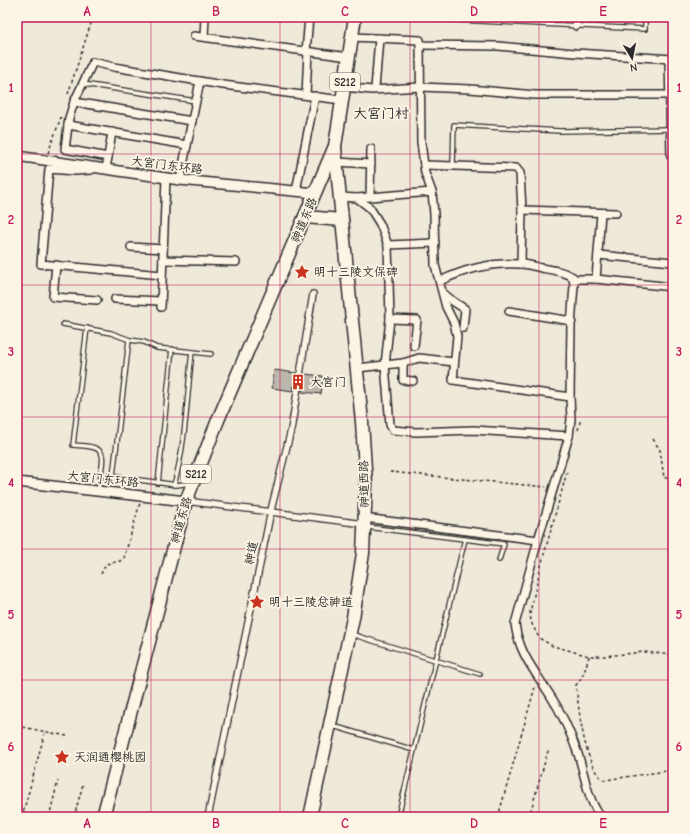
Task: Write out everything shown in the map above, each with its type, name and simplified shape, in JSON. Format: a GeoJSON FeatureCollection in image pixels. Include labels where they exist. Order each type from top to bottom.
{"type":"FeatureCollection","features":[{"type":"Feature","properties":{"kind":"main road","name":"S212"},"geometry":{"type":"LineString","coordinates":[[334,146],[355,17]]}},
{"type":"Feature","properties":{"kind":"main road","name":"神道西路"},"geometry":{"type":"LineString","coordinates":[[310,817],[350,633],[363,553],[366,484],[357,368],[334,146]]}},
{"type":"Feature","properties":{"kind":"main road","name":"神道东路"},"geometry":{"type":"LineString","coordinates":[[103,817],[186,500],[218,420],[334,146]]}},
{"type":"Feature","properties":{"kind":"main road"},"geometry":{"type":"LineString","coordinates":[[305,217],[324,221],[342,220]]}},
{"type":"Feature","properties":{"kind":"street"},"geometry":{"type":"LineString","coordinates":[[204,37],[205,17]]}},
{"type":"Feature","properties":{"kind":"street"},"geometry":{"type":"LineString","coordinates":[[306,95],[309,17]]}},
{"type":"Feature","properties":{"kind":"street"},"geometry":{"type":"LineString","coordinates":[[576,26],[577,17]]}},
{"type":"Feature","properties":{"kind":"street"},"geometry":{"type":"LineString","coordinates":[[194,36],[349,57]]}},
{"type":"Feature","properties":{"kind":"street"},"geometry":{"type":"LineString","coordinates":[[352,37],[420,40],[421,142],[424,165],[432,192],[435,265],[446,307],[454,323],[457,336],[453,380],[570,397]]}},
{"type":"Feature","properties":{"kind":"street"},"geometry":{"type":"LineString","coordinates":[[375,89],[379,38]]}},
{"type":"Feature","properties":{"kind":"street"},"geometry":{"type":"LineString","coordinates":[[420,45],[498,46],[575,54],[671,59],[671,156]]}},
{"type":"Feature","properties":{"kind":"street"},"geometry":{"type":"LineString","coordinates":[[108,157],[65,149],[68,125],[74,102],[93,62],[114,67],[200,81],[342,100]]}},
{"type":"Feature","properties":{"kind":"street"},"geometry":{"type":"LineString","coordinates":[[180,180],[200,81]]}},
{"type":"Feature","properties":{"kind":"street"},"geometry":{"type":"LineString","coordinates":[[344,86],[375,89],[420,87],[470,89],[535,95],[671,95]]}},
{"type":"Feature","properties":{"kind":"street"},"geometry":{"type":"LineString","coordinates":[[296,191],[315,96]]}},
{"type":"Feature","properties":{"kind":"street"},"geometry":{"type":"LineString","coordinates":[[74,102],[192,121]]}},
{"type":"Feature","properties":{"kind":"street"},"geometry":{"type":"LineString","coordinates":[[68,125],[187,145]]}},
{"type":"Feature","properties":{"kind":"street"},"geometry":{"type":"LineString","coordinates":[[112,132],[106,169],[75,171],[49,169],[41,264],[162,275]]}},
{"type":"Feature","properties":{"kind":"street"},"geometry":{"type":"LineString","coordinates":[[370,197],[372,149]]}},
{"type":"Feature","properties":{"kind":"street","name":"大宫门东环路"},"geometry":{"type":"LineString","coordinates":[[17,156],[180,180],[315,193]]}},
{"type":"Feature","properties":{"kind":"street"},"geometry":{"type":"LineString","coordinates":[[336,162],[371,164]]}},
{"type":"Feature","properties":{"kind":"street"},"geometry":{"type":"LineString","coordinates":[[424,165],[516,168],[520,173],[522,210],[521,264]]}},
{"type":"Feature","properties":{"kind":"street"},"geometry":{"type":"LineString","coordinates":[[115,299],[161,304],[166,178]]}},
{"type":"Feature","properties":{"kind":"street"},"geometry":{"type":"LineString","coordinates":[[340,197],[357,198],[432,192]]}},
{"type":"Feature","properties":{"kind":"street"},"geometry":{"type":"LineString","coordinates":[[357,198],[370,208],[380,224],[388,245],[390,319],[385,365],[390,426],[393,430],[416,432],[473,430],[573,436]]}},
{"type":"Feature","properties":{"kind":"street"},"geometry":{"type":"LineString","coordinates":[[522,210],[616,213]]}},
{"type":"Feature","properties":{"kind":"street"},"geometry":{"type":"LineString","coordinates":[[596,279],[601,213]]}},
{"type":"Feature","properties":{"kind":"street"},"geometry":{"type":"LineString","coordinates":[[388,245],[435,243]]}},
{"type":"Feature","properties":{"kind":"street"},"geometry":{"type":"LineString","coordinates":[[131,247],[163,249]]}},
{"type":"Feature","properties":{"kind":"street"},"geometry":{"type":"LineString","coordinates":[[598,256],[673,262]]}},
{"type":"Feature","properties":{"kind":"street"},"geometry":{"type":"LineString","coordinates":[[163,260],[236,262]]}},
{"type":"Feature","properties":{"kind":"street"},"geometry":{"type":"LineString","coordinates":[[440,281],[474,268],[497,264],[521,264],[564,272],[573,277],[570,397],[573,436],[554,487],[538,540],[516,624],[517,638],[524,655],[551,696],[567,726],[578,753],[591,800],[600,817]]}},
{"type":"Feature","properties":{"kind":"street"},"geometry":{"type":"LineString","coordinates":[[56,265],[54,297],[98,300]]}},
{"type":"Feature","properties":{"kind":"street"},"geometry":{"type":"LineString","coordinates":[[573,279],[596,279],[673,287]]}},
{"type":"Feature","properties":{"kind":"street"},"geometry":{"type":"LineString","coordinates":[[443,293],[465,309],[463,328]]}},
{"type":"Feature","properties":{"kind":"street","name":"神道"},"geometry":{"type":"LineString","coordinates":[[208,817],[271,512],[291,430],[313,294]]}},
{"type":"Feature","properties":{"kind":"street"},"geometry":{"type":"LineString","coordinates":[[509,311],[572,321]]}},
{"type":"Feature","properties":{"kind":"street"},"geometry":{"type":"LineString","coordinates":[[390,319],[417,320],[414,346]]}},
{"type":"Feature","properties":{"kind":"street"},"geometry":{"type":"LineString","coordinates":[[357,368],[403,363],[419,358],[454,362]]}},
{"type":"Feature","properties":{"kind":"street"},"geometry":{"type":"LineString","coordinates":[[403,363],[403,380],[413,381]]}},
{"type":"Feature","properties":{"kind":"street","name":"大宫门东环路"},"geometry":{"type":"LineString","coordinates":[[17,482],[186,500]]}},
{"type":"Feature","properties":{"kind":"street"},"geometry":{"type":"LineString","coordinates":[[186,500],[364,523],[538,540]]}},
{"type":"Feature","properties":{"kind":"lane"},"geometry":{"type":"LineString","coordinates":[[436,17],[436,20],[645,29],[645,17]]}},
{"type":"Feature","properties":{"kind":"lane"},"geometry":{"type":"LineString","coordinates":[[82,84],[196,101]]}},
{"type":"Feature","properties":{"kind":"lane"},"geometry":{"type":"LineString","coordinates":[[453,166],[454,125],[560,131],[672,129]]}},
{"type":"Feature","properties":{"kind":"lane"},"geometry":{"type":"LineString","coordinates":[[17,240],[19,243],[17,267]]}},
{"type":"Feature","properties":{"kind":"lane"},"geometry":{"type":"LineString","coordinates":[[63,324],[111,333],[129,340],[144,342],[157,348],[211,354]]}},
{"type":"Feature","properties":{"kind":"lane"},"geometry":{"type":"LineString","coordinates":[[87,328],[73,445],[92,447],[99,450],[102,455],[101,475],[98,491]]}},
{"type":"Feature","properties":{"kind":"lane"},"geometry":{"type":"LineString","coordinates":[[113,476],[129,340]]}},
{"type":"Feature","properties":{"kind":"lane"},"geometry":{"type":"LineString","coordinates":[[158,483],[172,350]]}},
{"type":"Feature","properties":{"kind":"lane"},"geometry":{"type":"LineString","coordinates":[[174,485],[178,472],[181,450],[192,352]]}},
{"type":"Feature","properties":{"kind":"lane"},"geometry":{"type":"LineString","coordinates":[[101,475],[174,485],[193,483]]}},
{"type":"Feature","properties":{"kind":"lane"},"geometry":{"type":"LineString","coordinates":[[364,523],[504,544],[499,560]]}},
{"type":"Feature","properties":{"kind":"lane"},"geometry":{"type":"LineString","coordinates":[[398,817],[465,539]]}},
{"type":"Feature","properties":{"kind":"lane"},"geometry":{"type":"LineString","coordinates":[[350,633],[480,674]]}},
{"type":"Feature","properties":{"kind":"lane"},"geometry":{"type":"LineString","coordinates":[[330,726],[414,750]]}},
{"type":"Feature","properties":{"kind":"path"},"geometry":{"type":"LineString","coordinates":[[68,95],[93,17]]}},
{"type":"Feature","properties":{"kind":"path"},"geometry":{"type":"LineString","coordinates":[[45,160],[61,116]]}},
{"type":"Feature","properties":{"kind":"path"},"geometry":{"type":"LineString","coordinates":[[571,419],[580,422],[573,436]]}},
{"type":"Feature","properties":{"kind":"path"},"geometry":{"type":"LineString","coordinates":[[653,439],[660,450],[664,478],[673,477]]}},
{"type":"Feature","properties":{"kind":"path"},"geometry":{"type":"LineString","coordinates":[[568,470],[542,562],[530,612],[531,622],[538,638],[553,646],[589,656],[644,652],[673,655]]}},
{"type":"Feature","properties":{"kind":"path"},"geometry":{"type":"LineString","coordinates":[[390,472],[554,487]]}},
{"type":"Feature","properties":{"kind":"path"},"geometry":{"type":"LineString","coordinates":[[101,574],[106,564],[120,561],[124,558],[142,496]]}},
{"type":"Feature","properties":{"kind":"path"},"geometry":{"type":"LineString","coordinates":[[589,656],[585,672],[576,685],[579,715],[589,756],[596,773],[600,778],[605,780],[673,770]]}},
{"type":"Feature","properties":{"kind":"path"},"geometry":{"type":"LineString","coordinates":[[498,817],[538,677]]}},
{"type":"Feature","properties":{"kind":"path"},"geometry":{"type":"LineString","coordinates":[[17,731],[18,726],[67,736]]}},
{"type":"Feature","properties":{"kind":"path"},"geometry":{"type":"LineString","coordinates":[[22,817],[45,732]]}},
{"type":"Feature","properties":{"kind":"path"},"geometry":{"type":"LineString","coordinates":[[529,817],[548,751]]}},
{"type":"Feature","properties":{"kind":"path"},"geometry":{"type":"LineString","coordinates":[[48,817],[58,781]]}},
{"type":"Feature","properties":{"kind":"path"},"geometry":{"type":"LineString","coordinates":[[74,817],[83,784]]}},
{"type":"Feature","properties":{"kind":"building"},"geometry":{"type":"Polygon","coordinates":[[[274,370],[296,373],[293,391],[272,388],[274,370]]]}},
{"type":"Feature","properties":{"kind":"building"},"geometry":{"type":"Polygon","coordinates":[[[304,374],[323,376],[321,394],[302,392],[304,374]]]}},
{"type":"Feature","properties":{"kind":"place","name":"明十三陵文保碑"},"geometry":{"type":"Point","coordinates":[302,272]}},
{"type":"Feature","properties":{"kind":"place","name":"大宫门"},"geometry":{"type":"Point","coordinates":[298,382]}},
{"type":"Feature","properties":{"kind":"place","name":"明十三陵总神道"},"geometry":{"type":"Point","coordinates":[257,602]}},
{"type":"Feature","properties":{"kind":"place","name":"天润通樱桃园"},"geometry":{"type":"Point","coordinates":[62,757]}},
{"type":"Feature","properties":{"kind":"district","name":"大宫门村"},"geometry":{"type":"Point","coordinates":[381,113]}}]}
